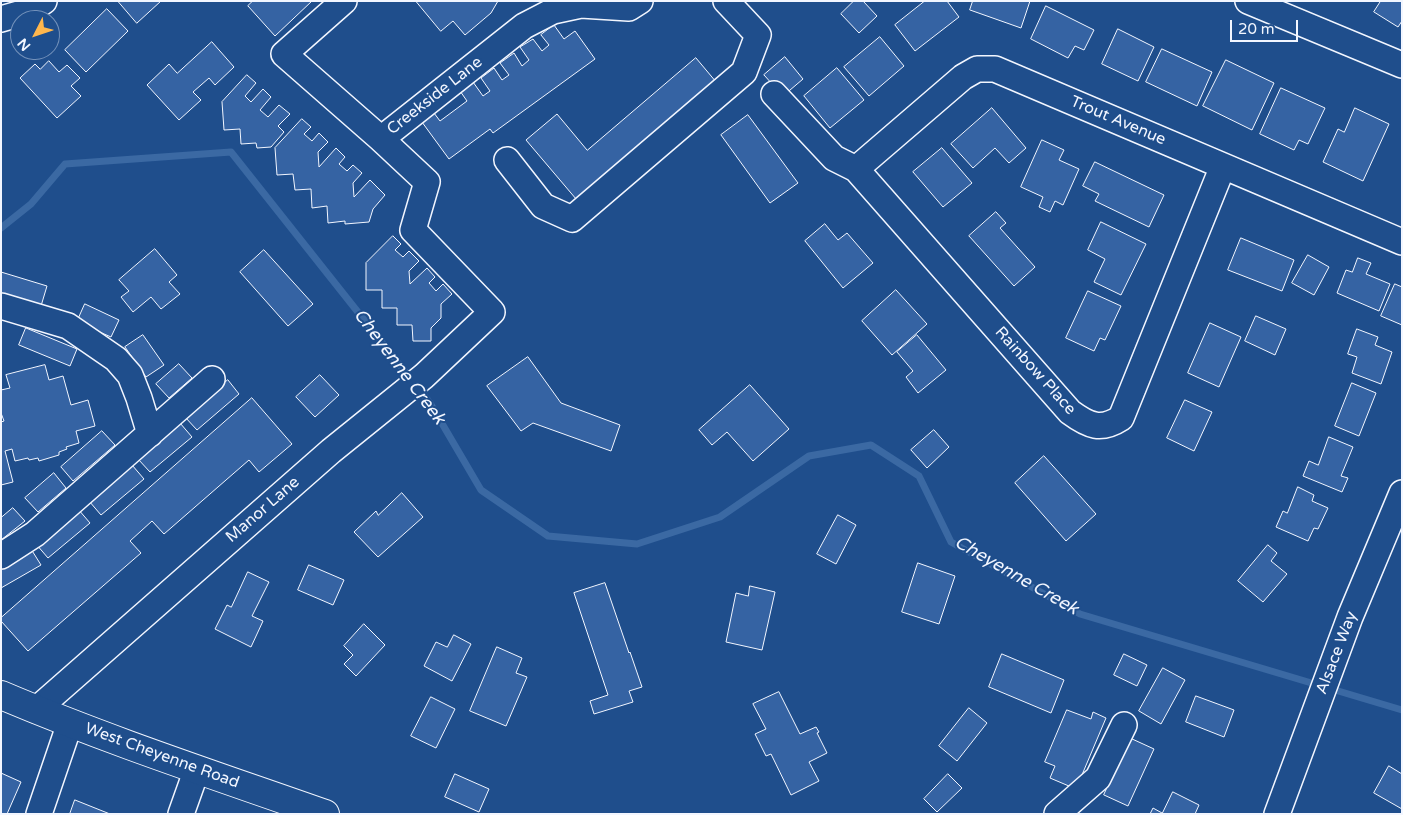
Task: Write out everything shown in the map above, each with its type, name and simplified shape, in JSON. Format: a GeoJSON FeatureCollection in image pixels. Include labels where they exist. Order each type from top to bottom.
{"type":"FeatureCollection","features":[{"type":"Feature","properties":{"kind":"main road","name":"West Cheyenne Road"},"geometry":{"type":"LineString","coordinates":[[1,696],[70,723],[325,814]]}},
{"type":"Feature","properties":{"kind":"street"},"geometry":{"type":"LineString","coordinates":[[1,19],[28,11],[44,1]]}},
{"type":"Feature","properties":{"kind":"street"},"geometry":{"type":"LineString","coordinates":[[344,1],[284,54],[381,139]]}},
{"type":"Feature","properties":{"kind":"street","name":"Creekside Lane"},"geometry":{"type":"LineString","coordinates":[[492,312],[413,230],[427,182],[381,139],[524,26],[553,11],[581,5],[629,8],[640,1]]}},
{"type":"Feature","properties":{"kind":"street"},"geometry":{"type":"LineString","coordinates":[[507,160],[543,206],[572,219],[744,72],[758,35],[726,1]]}},
{"type":"Feature","properties":{"kind":"street"},"geometry":{"type":"LineString","coordinates":[[1248,1],[1402,66]]}},
{"type":"Feature","properties":{"kind":"street","name":"Trout Avenue"},"geometry":{"type":"LineString","coordinates":[[856,168],[963,77],[977,69],[995,69],[1402,242]]}},
{"type":"Feature","properties":{"kind":"street","name":"Rainbow Place"},"geometry":{"type":"LineString","coordinates":[[774,94],[834,158],[856,168],[1070,412],[1083,422],[1097,426],[1109,425],[1121,418],[1223,166]]}},
{"type":"Feature","properties":{"kind":"street"},"geometry":{"type":"LineString","coordinates":[[1,306],[68,326],[94,342],[116,359],[130,375],[150,434]]}},
{"type":"Feature","properties":{"kind":"street","name":"Manor Lane"},"geometry":{"type":"LineString","coordinates":[[36,710],[331,451],[424,376],[492,312]]}},
{"type":"Feature","properties":{"kind":"street"},"geometry":{"type":"LineString","coordinates":[[1,556],[35,534],[212,379]]}},
{"type":"Feature","properties":{"kind":"street","name":"Alsace Way"},"geometry":{"type":"LineString","coordinates":[[1277,814],[1350,617],[1402,494]]}},
{"type":"Feature","properties":{"kind":"street"},"geometry":{"type":"LineString","coordinates":[[39,814],[70,723]]}},
{"type":"Feature","properties":{"kind":"street"},"geometry":{"type":"LineString","coordinates":[[1056,814],[1098,778],[1124,725]]}},
{"type":"Feature","properties":{"kind":"street"},"geometry":{"type":"LineString","coordinates":[[181,814],[197,769]]}},
{"type":"Feature","properties":{"kind":"building"},"geometry":{"type":"Polygon","coordinates":[[[118,1],[161,1],[137,23],[118,1]]]}},
{"type":"Feature","properties":{"kind":"building"},"geometry":{"type":"Polygon","coordinates":[[[253,1],[312,1],[275,36],[248,6],[253,1]]]}},
{"type":"Feature","properties":{"kind":"building"},"geometry":{"type":"Polygon","coordinates":[[[416,1],[498,1],[491,13],[465,35],[453,21],[441,31],[416,1]]]}},
{"type":"Feature","properties":{"kind":"building"},"geometry":{"type":"Polygon","coordinates":[[[854,1],[863,1],[877,16],[859,33],[841,14],[854,1]]]}},
{"type":"Feature","properties":{"kind":"building"},"geometry":{"type":"Polygon","coordinates":[[[925,1],[947,1],[959,17],[915,51],[895,25],[925,1]]]}},
{"type":"Feature","properties":{"kind":"building"},"geometry":{"type":"Polygon","coordinates":[[[973,1],[1030,1],[1021,28],[970,10],[973,1]]]}},
{"type":"Feature","properties":{"kind":"building"},"geometry":{"type":"Polygon","coordinates":[[[1381,1],[1402,1],[1402,21],[1398,27],[1374,12],[1381,1]]]}},
{"type":"Feature","properties":{"kind":"building"},"geometry":{"type":"Polygon","coordinates":[[[1046,6],[1094,30],[1084,50],[1075,46],[1068,58],[1031,39],[1046,6]]]}},
{"type":"Feature","properties":{"kind":"building"},"geometry":{"type":"Polygon","coordinates":[[[107,9],[128,31],[86,72],[65,50],[107,9]]]}},
{"type":"Feature","properties":{"kind":"building"},"geometry":{"type":"Polygon","coordinates":[[[554,25],[564,39],[575,31],[595,59],[493,133],[490,129],[449,159],[419,118],[431,109],[440,121],[467,101],[460,91],[473,82],[483,96],[490,91],[481,78],[494,68],[502,80],[509,75],[500,63],[514,53],[522,66],[529,60],[520,47],[533,39],[542,51],[549,45],[541,35],[554,25]]]}},
{"type":"Feature","properties":{"kind":"building"},"geometry":{"type":"Polygon","coordinates":[[[1118,29],[1154,47],[1138,81],[1102,64],[1118,29]]]}},
{"type":"Feature","properties":{"kind":"building"},"geometry":{"type":"Polygon","coordinates":[[[880,37],[904,66],[869,96],[844,67],[880,37]]]}},
{"type":"Feature","properties":{"kind":"building"},"geometry":{"type":"Polygon","coordinates":[[[212,42],[234,67],[215,85],[209,78],[193,92],[201,100],[179,120],[147,85],[169,64],[177,73],[212,42]]]}},
{"type":"Feature","properties":{"kind":"building"},"geometry":{"type":"Polygon","coordinates":[[[1162,49],[1212,72],[1197,106],[1146,82],[1162,49]]]}},
{"type":"Feature","properties":{"kind":"building"},"geometry":{"type":"Polygon","coordinates":[[[785,57],[803,79],[783,96],[764,75],[785,57]]]}},
{"type":"Feature","properties":{"kind":"building"},"geometry":{"type":"Polygon","coordinates":[[[696,58],[722,89],[582,206],[526,140],[557,114],[587,150],[696,58]]]}},
{"type":"Feature","properties":{"kind":"building"},"geometry":{"type":"Polygon","coordinates":[[[1226,60],[1274,83],[1252,130],[1203,106],[1226,60]]]}},
{"type":"Feature","properties":{"kind":"building"},"geometry":{"type":"Polygon","coordinates":[[[49,61],[59,72],[67,65],[80,78],[71,86],[81,96],[57,118],[20,78],[35,64],[40,69],[49,61]]]}},
{"type":"Feature","properties":{"kind":"building"},"geometry":{"type":"Polygon","coordinates":[[[837,68],[864,100],[830,128],[804,96],[837,68]]]}},
{"type":"Feature","properties":{"kind":"building"},"geometry":{"type":"Polygon","coordinates":[[[247,75],[256,83],[245,96],[251,102],[263,89],[271,97],[260,110],[268,117],[279,105],[290,114],[278,126],[284,132],[271,147],[257,148],[256,143],[241,144],[240,129],[224,130],[222,102],[247,75]]]}},
{"type":"Feature","properties":{"kind":"building"},"geometry":{"type":"Polygon","coordinates":[[[1281,88],[1325,108],[1308,144],[1299,140],[1294,150],[1260,134],[1281,88]]]}},
{"type":"Feature","properties":{"kind":"building"},"geometry":{"type":"Polygon","coordinates":[[[992,108],[1026,148],[1009,163],[995,148],[973,168],[951,144],[992,108]]]}},
{"type":"Feature","properties":{"kind":"building"},"geometry":{"type":"Polygon","coordinates":[[[1355,108],[1389,124],[1363,181],[1323,162],[1338,129],[1344,132],[1355,108]]]}},
{"type":"Feature","properties":{"kind":"building"},"geometry":{"type":"Polygon","coordinates":[[[748,115],[798,183],[770,203],[721,135],[748,115]]]}},
{"type":"Feature","properties":{"kind":"building"},"geometry":{"type":"Polygon","coordinates":[[[302,119],[311,127],[304,134],[312,141],[319,133],[328,142],[318,152],[319,167],[336,148],[345,157],[339,164],[347,171],[353,165],[362,173],[353,183],[354,197],[370,180],[385,195],[373,209],[369,222],[345,224],[345,221],[328,223],[327,206],[312,208],[311,189],[295,190],[293,174],[277,175],[275,148],[302,119]]]}},
{"type":"Feature","properties":{"kind":"building"},"geometry":{"type":"Polygon","coordinates":[[[1042,140],[1064,150],[1059,160],[1079,169],[1063,205],[1055,201],[1050,212],[1039,207],[1043,197],[1021,187],[1042,140]]]}},
{"type":"Feature","properties":{"kind":"building"},"geometry":{"type":"Polygon","coordinates":[[[942,148],[972,183],[943,207],[913,172],[942,148]]]}},
{"type":"Feature","properties":{"kind":"building"},"geometry":{"type":"Polygon","coordinates":[[[1095,162],[1164,195],[1149,227],[1095,201],[1099,194],[1083,186],[1095,162]]]}},
{"type":"Feature","properties":{"kind":"building"},"geometry":{"type":"Polygon","coordinates":[[[996,212],[1006,223],[1000,228],[1035,267],[1014,286],[969,236],[996,212]]]}},
{"type":"Feature","properties":{"kind":"building"},"geometry":{"type":"Polygon","coordinates":[[[1101,222],[1146,244],[1121,295],[1094,282],[1105,259],[1088,250],[1101,222]]]}},
{"type":"Feature","properties":{"kind":"building"},"geometry":{"type":"Polygon","coordinates":[[[825,224],[838,240],[847,233],[873,263],[843,288],[805,241],[825,224]]]}},
{"type":"Feature","properties":{"kind":"building"},"geometry":{"type":"Polygon","coordinates":[[[393,236],[401,244],[395,250],[403,257],[409,251],[419,261],[409,271],[410,284],[427,268],[435,277],[429,283],[436,291],[443,284],[452,294],[441,304],[441,318],[431,328],[431,341],[413,341],[412,325],[397,325],[397,308],[382,308],[382,290],[366,290],[366,263],[393,236]]]}},
{"type":"Feature","properties":{"kind":"building"},"geometry":{"type":"Polygon","coordinates":[[[1241,238],[1294,260],[1282,291],[1228,270],[1241,238]]]}},
{"type":"Feature","properties":{"kind":"building"},"geometry":{"type":"Polygon","coordinates":[[[155,249],[177,275],[169,282],[180,294],[161,309],[151,297],[133,312],[121,297],[129,291],[119,280],[155,249]]]}},
{"type":"Feature","properties":{"kind":"building"},"geometry":{"type":"Polygon","coordinates":[[[264,250],[313,304],[288,326],[240,272],[264,250]]]}},
{"type":"Feature","properties":{"kind":"building"},"geometry":{"type":"Polygon","coordinates":[[[1308,255],[1329,267],[1314,295],[1292,283],[1308,255]]]}},
{"type":"Feature","properties":{"kind":"building"},"geometry":{"type":"Polygon","coordinates":[[[1358,258],[1371,263],[1366,274],[1390,284],[1379,311],[1337,293],[1346,270],[1352,272],[1358,258]]]}},
{"type":"Feature","properties":{"kind":"building"},"geometry":{"type":"Polygon","coordinates":[[[1,272],[47,286],[41,306],[1,294],[1,272]]]}},
{"type":"Feature","properties":{"kind":"building"},"geometry":{"type":"Polygon","coordinates":[[[1395,284],[1402,287],[1402,325],[1381,316],[1395,284]]]}},
{"type":"Feature","properties":{"kind":"building"},"geometry":{"type":"Polygon","coordinates":[[[896,290],[927,324],[892,355],[862,321],[896,290]]]}},
{"type":"Feature","properties":{"kind":"building"},"geometry":{"type":"Polygon","coordinates":[[[1088,291],[1121,306],[1105,340],[1100,338],[1094,351],[1066,338],[1088,291]]]}},
{"type":"Feature","properties":{"kind":"building"},"geometry":{"type":"Polygon","coordinates":[[[85,304],[119,320],[111,337],[77,322],[85,304]]]}},
{"type":"Feature","properties":{"kind":"building"},"geometry":{"type":"Polygon","coordinates":[[[1256,316],[1286,329],[1275,355],[1245,341],[1256,316]]]}},
{"type":"Feature","properties":{"kind":"building"},"geometry":{"type":"Polygon","coordinates":[[[1210,323],[1241,337],[1219,387],[1188,373],[1210,323]]]}},
{"type":"Feature","properties":{"kind":"building"},"geometry":{"type":"Polygon","coordinates":[[[26,328],[77,349],[70,366],[19,345],[26,328]]]}},
{"type":"Feature","properties":{"kind":"building"},"geometry":{"type":"Polygon","coordinates":[[[1357,329],[1378,337],[1375,345],[1392,352],[1381,384],[1352,373],[1357,357],[1348,354],[1357,329]]]}},
{"type":"Feature","properties":{"kind":"building"},"geometry":{"type":"Polygon","coordinates":[[[143,335],[164,365],[146,377],[125,347],[143,335]]]}},
{"type":"Feature","properties":{"kind":"building"},"geometry":{"type":"Polygon","coordinates":[[[917,335],[946,370],[918,393],[906,377],[913,371],[897,352],[917,335]]]}},
{"type":"Feature","properties":{"kind":"building"},"geometry":{"type":"Polygon","coordinates":[[[528,357],[561,403],[620,425],[611,451],[533,423],[521,431],[487,386],[528,357]]]}},
{"type":"Feature","properties":{"kind":"building"},"geometry":{"type":"Polygon","coordinates":[[[179,364],[192,378],[169,398],[156,384],[179,364]]]}},
{"type":"Feature","properties":{"kind":"building"},"geometry":{"type":"Polygon","coordinates":[[[45,365],[49,380],[63,376],[71,405],[88,400],[95,426],[76,431],[79,443],[66,447],[67,449],[59,452],[59,455],[39,461],[38,458],[29,460],[28,458],[15,461],[12,449],[5,451],[13,482],[1,485],[1,422],[4,421],[1,413],[1,390],[10,388],[6,375],[45,365]]]}},
{"type":"Feature","properties":{"kind":"building"},"geometry":{"type":"Polygon","coordinates":[[[320,375],[339,395],[315,417],[296,397],[320,375]]]}},
{"type":"Feature","properties":{"kind":"building"},"geometry":{"type":"Polygon","coordinates":[[[228,380],[239,394],[197,430],[185,417],[228,380]]]}},
{"type":"Feature","properties":{"kind":"building"},"geometry":{"type":"Polygon","coordinates":[[[1352,383],[1376,393],[1359,436],[1335,426],[1352,383]]]}},
{"type":"Feature","properties":{"kind":"building"},"geometry":{"type":"Polygon","coordinates":[[[750,385],[789,429],[753,461],[727,432],[712,445],[699,430],[750,385]]]}},
{"type":"Feature","properties":{"kind":"building"},"geometry":{"type":"Polygon","coordinates":[[[252,398],[292,444],[259,472],[249,460],[164,534],[152,521],[130,541],[141,553],[28,651],[1,621],[1,618],[252,398]]]}},
{"type":"Feature","properties":{"kind":"building"},"geometry":{"type":"Polygon","coordinates":[[[1185,400],[1212,412],[1194,451],[1167,438],[1185,400]]]}},
{"type":"Feature","properties":{"kind":"building"},"geometry":{"type":"Polygon","coordinates":[[[180,423],[192,437],[150,472],[138,459],[180,423]]]}},
{"type":"Feature","properties":{"kind":"building"},"geometry":{"type":"Polygon","coordinates":[[[934,430],[949,447],[927,468],[911,450],[934,430]]]}},
{"type":"Feature","properties":{"kind":"building"},"geometry":{"type":"Polygon","coordinates":[[[102,431],[115,445],[73,481],[61,467],[102,431]]]}},
{"type":"Feature","properties":{"kind":"building"},"geometry":{"type":"Polygon","coordinates":[[[1329,437],[1353,447],[1341,476],[1348,478],[1342,492],[1303,476],[1309,461],[1318,465],[1329,437]]]}},
{"type":"Feature","properties":{"kind":"building"},"geometry":{"type":"Polygon","coordinates":[[[1044,456],[1096,514],[1066,541],[1015,483],[1044,456]]]}},
{"type":"Feature","properties":{"kind":"building"},"geometry":{"type":"Polygon","coordinates":[[[132,465],[144,479],[101,515],[89,501],[132,465]]]}},
{"type":"Feature","properties":{"kind":"building"},"geometry":{"type":"Polygon","coordinates":[[[54,473],[66,488],[38,512],[25,498],[54,473]]]}},
{"type":"Feature","properties":{"kind":"building"},"geometry":{"type":"Polygon","coordinates":[[[1298,487],[1314,495],[1312,501],[1328,508],[1318,529],[1314,528],[1308,541],[1276,527],[1283,511],[1287,513],[1298,487]]]}},
{"type":"Feature","properties":{"kind":"building"},"geometry":{"type":"Polygon","coordinates":[[[402,493],[423,517],[378,557],[354,532],[376,511],[378,515],[402,493]]]}},
{"type":"Feature","properties":{"kind":"building"},"geometry":{"type":"Polygon","coordinates":[[[13,508],[25,521],[1,540],[1,518],[13,508]]]}},
{"type":"Feature","properties":{"kind":"building"},"geometry":{"type":"Polygon","coordinates":[[[78,509],[90,523],[48,558],[36,544],[78,509]]]}},
{"type":"Feature","properties":{"kind":"building"},"geometry":{"type":"Polygon","coordinates":[[[838,515],[856,525],[836,564],[817,554],[838,515]]]}},
{"type":"Feature","properties":{"kind":"building"},"geometry":{"type":"Polygon","coordinates":[[[1268,545],[1277,553],[1271,561],[1287,574],[1263,602],[1238,581],[1268,545]]]}},
{"type":"Feature","properties":{"kind":"building"},"geometry":{"type":"Polygon","coordinates":[[[31,549],[41,565],[1,588],[1,567],[31,549]]]}},
{"type":"Feature","properties":{"kind":"building"},"geometry":{"type":"Polygon","coordinates":[[[918,563],[955,576],[939,624],[902,612],[918,563]]]}},
{"type":"Feature","properties":{"kind":"building"},"geometry":{"type":"Polygon","coordinates":[[[309,565],[344,580],[333,605],[298,590],[309,565]]]}},
{"type":"Feature","properties":{"kind":"building"},"geometry":{"type":"Polygon","coordinates":[[[248,572],[269,582],[252,616],[263,621],[251,647],[215,629],[227,605],[231,607],[248,572]]]}},
{"type":"Feature","properties":{"kind":"building"},"geometry":{"type":"Polygon","coordinates":[[[605,583],[642,687],[629,691],[633,702],[594,714],[590,701],[608,695],[574,593],[605,583]]]}},
{"type":"Feature","properties":{"kind":"building"},"geometry":{"type":"Polygon","coordinates":[[[750,586],[775,592],[762,650],[726,642],[736,593],[748,596],[750,586]]]}},
{"type":"Feature","properties":{"kind":"building"},"geometry":{"type":"Polygon","coordinates":[[[364,624],[385,645],[356,676],[344,664],[353,655],[344,646],[364,624]]]}},
{"type":"Feature","properties":{"kind":"building"},"geometry":{"type":"Polygon","coordinates":[[[454,635],[471,644],[452,681],[424,666],[436,642],[447,647],[454,635]]]}},
{"type":"Feature","properties":{"kind":"building"},"geometry":{"type":"Polygon","coordinates":[[[497,647],[522,658],[516,673],[527,677],[506,726],[470,711],[497,647]]]}},
{"type":"Feature","properties":{"kind":"building"},"geometry":{"type":"Polygon","coordinates":[[[1002,654],[1064,680],[1051,713],[989,687],[1002,654]]]}},
{"type":"Feature","properties":{"kind":"building"},"geometry":{"type":"Polygon","coordinates":[[[1124,654],[1147,665],[1137,686],[1114,675],[1124,654]]]}},
{"type":"Feature","properties":{"kind":"building"},"geometry":{"type":"Polygon","coordinates":[[[1163,668],[1185,680],[1161,724],[1139,711],[1163,668]]]}},
{"type":"Feature","properties":{"kind":"building"},"geometry":{"type":"Polygon","coordinates":[[[779,692],[800,734],[816,727],[827,753],[809,762],[819,781],[791,795],[771,754],[766,756],[755,734],[766,729],[753,704],[779,692]]]}},
{"type":"Feature","properties":{"kind":"building"},"geometry":{"type":"Polygon","coordinates":[[[1196,696],[1234,710],[1224,737],[1186,722],[1196,696]]]}},
{"type":"Feature","properties":{"kind":"building"},"geometry":{"type":"Polygon","coordinates":[[[431,697],[455,709],[436,748],[411,736],[431,697]]]}},
{"type":"Feature","properties":{"kind":"building"},"geometry":{"type":"Polygon","coordinates":[[[969,708],[987,723],[957,761],[939,746],[969,708]]]}},
{"type":"Feature","properties":{"kind":"building"},"geometry":{"type":"Polygon","coordinates":[[[1067,710],[1091,719],[1093,712],[1106,718],[1076,789],[1050,778],[1055,766],[1045,762],[1067,710]]]}},
{"type":"Feature","properties":{"kind":"building"},"geometry":{"type":"Polygon","coordinates":[[[1130,738],[1154,749],[1128,806],[1104,795],[1130,738]]]}},
{"type":"Feature","properties":{"kind":"building"},"geometry":{"type":"Polygon","coordinates":[[[1389,766],[1402,774],[1402,809],[1374,793],[1389,766]]]}},
{"type":"Feature","properties":{"kind":"building"},"geometry":{"type":"Polygon","coordinates":[[[1,773],[21,782],[7,814],[1,814],[1,773]]]}},
{"type":"Feature","properties":{"kind":"building"},"geometry":{"type":"Polygon","coordinates":[[[455,774],[489,789],[479,812],[445,797],[455,774]]]}},
{"type":"Feature","properties":{"kind":"building"},"geometry":{"type":"Polygon","coordinates":[[[948,774],[962,788],[937,812],[924,799],[948,774]]]}},
{"type":"Feature","properties":{"kind":"building"},"geometry":{"type":"Polygon","coordinates":[[[1173,792],[1199,805],[1195,814],[1150,814],[1153,808],[1162,813],[1173,792]]]}},
{"type":"Feature","properties":{"kind":"building"},"geometry":{"type":"Polygon","coordinates":[[[75,800],[110,814],[70,814],[75,800]]]}},
{"type":"Feature","properties":{"kind":"waterway","name":"Cheyenne Creek"},"geometry":{"type":"LineString","coordinates":[[1,228],[31,204],[65,164],[231,152],[430,403],[481,490],[548,536],[637,544],[720,517],[809,456],[871,445],[919,476],[951,542],[1080,614],[1402,710]]}}]}
